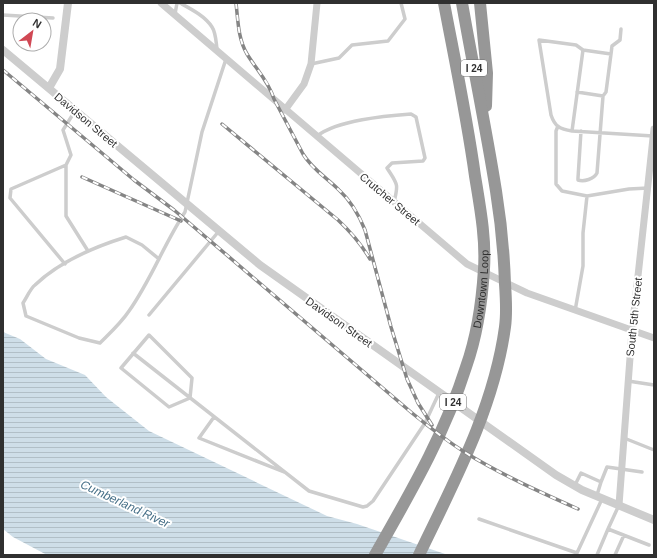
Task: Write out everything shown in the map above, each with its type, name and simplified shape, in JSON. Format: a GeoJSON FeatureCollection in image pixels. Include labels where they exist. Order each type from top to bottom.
{"type":"FeatureCollection","features":[{"type":"Feature","properties":{"kind":"highway","name":"Downtown Loop"},"geometry":{"type":"LineString","coordinates":[[375,555],[433,449],[452,404],[466,368],[476,334],[480,305],[484,268],[484,235],[470,144],[444,3]]}},
{"type":"Feature","properties":{"kind":"highway","name":"Downtown Loop"},"geometry":{"type":"LineString","coordinates":[[419,555],[471,444],[487,402],[498,364],[505,325],[506,296],[501,222],[462,3]]}},
{"type":"Feature","properties":{"kind":"highway"},"geometry":{"type":"LineString","coordinates":[[480,3],[486,72],[486,133]]}},
{"type":"Feature","properties":{"kind":"street"},"geometry":{"type":"LineString","coordinates":[[49,88],[60,69],[68,3]]}},
{"type":"Feature","properties":{"kind":"street","name":"Crutcher Street"},"geometry":{"type":"LineString","coordinates":[[161,3],[467,264],[527,293],[654,338]]}},
{"type":"Feature","properties":{"kind":"street"},"geometry":{"type":"LineString","coordinates":[[285,110],[304,84],[311,64],[317,3]]}},
{"type":"Feature","properties":{"kind":"street","name":"Davidson Street"},"geometry":{"type":"LineString","coordinates":[[3,50],[260,265],[556,475],[575,486],[654,520]]}},
{"type":"Feature","properties":{"kind":"street","name":"South 5th Street"},"geometry":{"type":"LineString","coordinates":[[619,506],[632,331],[654,133]]}},
{"type":"Feature","properties":{"kind":"lane"},"geometry":{"type":"LineString","coordinates":[[174,15],[177,3]]}},
{"type":"Feature","properties":{"kind":"lane"},"geometry":{"type":"LineString","coordinates":[[180,3],[199,14],[212,27],[218,51]]}},
{"type":"Feature","properties":{"kind":"lane"},"geometry":{"type":"LineString","coordinates":[[311,64],[339,58],[352,45],[388,41],[405,19],[401,3]]}},
{"type":"Feature","properties":{"kind":"lane"},"geometry":{"type":"LineString","coordinates":[[581,131],[578,178],[580,181],[594,177],[597,173],[603,96],[606,92],[612,46],[620,40],[622,29]]}},
{"type":"Feature","properties":{"kind":"lane"},"geometry":{"type":"LineString","coordinates":[[611,54],[584,50],[579,46],[572,44],[539,40],[553,122],[563,129],[572,131],[654,133]]}},
{"type":"Feature","properties":{"kind":"lane"},"geometry":{"type":"LineString","coordinates":[[572,131],[584,50]]}},
{"type":"Feature","properties":{"kind":"lane"},"geometry":{"type":"LineString","coordinates":[[159,259],[142,244],[126,238],[103,244],[65,264],[34,285],[23,303],[26,316],[79,338],[100,343],[129,312],[159,259],[185,212],[202,132],[226,59]]}},
{"type":"Feature","properties":{"kind":"lane"},"geometry":{"type":"LineString","coordinates":[[578,92],[603,96]]}},
{"type":"Feature","properties":{"kind":"lane"},"geometry":{"type":"LineString","coordinates":[[76,110],[63,130],[71,154],[66,165],[66,216],[88,251]]}},
{"type":"Feature","properties":{"kind":"lane"},"geometry":{"type":"LineString","coordinates":[[317,137],[323,132],[365,119],[411,114],[416,117],[425,158],[423,161],[392,163],[387,168],[396,180],[398,187],[394,203]]}},
{"type":"Feature","properties":{"kind":"lane"},"geometry":{"type":"LineString","coordinates":[[558,126],[556,131],[556,184],[562,191],[587,196],[629,189],[648,188]]}},
{"type":"Feature","properties":{"kind":"lane"},"geometry":{"type":"LineString","coordinates":[[65,264],[10,198],[10,189],[66,165]]}},
{"type":"Feature","properties":{"kind":"lane"},"geometry":{"type":"LineString","coordinates":[[575,311],[583,266],[583,233],[587,196]]}},
{"type":"Feature","properties":{"kind":"lane"},"geometry":{"type":"LineString","coordinates":[[149,315],[219,231]]}},
{"type":"Feature","properties":{"kind":"lane"},"geometry":{"type":"LineString","coordinates":[[149,335],[192,378],[190,398],[169,406],[121,368],[149,335]]}},
{"type":"Feature","properties":{"kind":"lane"},"geometry":{"type":"LineString","coordinates":[[133,353],[309,491],[363,507],[367,506],[373,501],[425,424],[439,393]]}},
{"type":"Feature","properties":{"kind":"lane"},"geometry":{"type":"LineString","coordinates":[[628,382],[654,384]]}},
{"type":"Feature","properties":{"kind":"lane"},"geometry":{"type":"LineString","coordinates":[[214,417],[199,438],[288,474]]}},
{"type":"Feature","properties":{"kind":"lane"},"geometry":{"type":"LineString","coordinates":[[624,438],[654,450]]}},
{"type":"Feature","properties":{"kind":"lane"},"geometry":{"type":"LineString","coordinates":[[479,519],[577,553],[600,497],[601,482],[607,467],[642,472]]}},
{"type":"Feature","properties":{"kind":"lane"},"geometry":{"type":"LineString","coordinates":[[575,486],[580,473],[601,482]]}},
{"type":"Feature","properties":{"kind":"lane"},"geometry":{"type":"LineString","coordinates":[[597,555],[619,506]]}},
{"type":"Feature","properties":{"kind":"lane"},"geometry":{"type":"LineString","coordinates":[[608,529],[649,545]]}},
{"type":"Feature","properties":{"kind":"lane"},"geometry":{"type":"LineString","coordinates":[[615,555],[624,535]]}},
{"type":"Feature","properties":{"kind":"water","name":"Cumberland River"},"geometry":{"type":"Polygon","coordinates":[[[3,332],[20,339],[46,359],[85,375],[106,397],[149,431],[327,516],[357,524],[448,555],[47,555],[13,537],[3,529],[3,332]]]}},
{"type":"Feature","properties":{"kind":"railway"},"geometry":{"type":"LineString","coordinates":[[236,3],[239,29],[244,48],[269,87],[303,154],[315,169],[343,194],[354,208],[363,224],[407,379],[418,403],[432,425]]}},
{"type":"Feature","properties":{"kind":"railway"},"geometry":{"type":"LineString","coordinates":[[3,70],[134,180],[174,210],[432,429],[452,444],[493,469],[578,509]]}},
{"type":"Feature","properties":{"kind":"railway"},"geometry":{"type":"LineString","coordinates":[[222,124],[338,220],[356,238],[370,259]]}},
{"type":"Feature","properties":{"kind":"railway"},"geometry":{"type":"LineString","coordinates":[[82,177],[181,221]]}}]}
